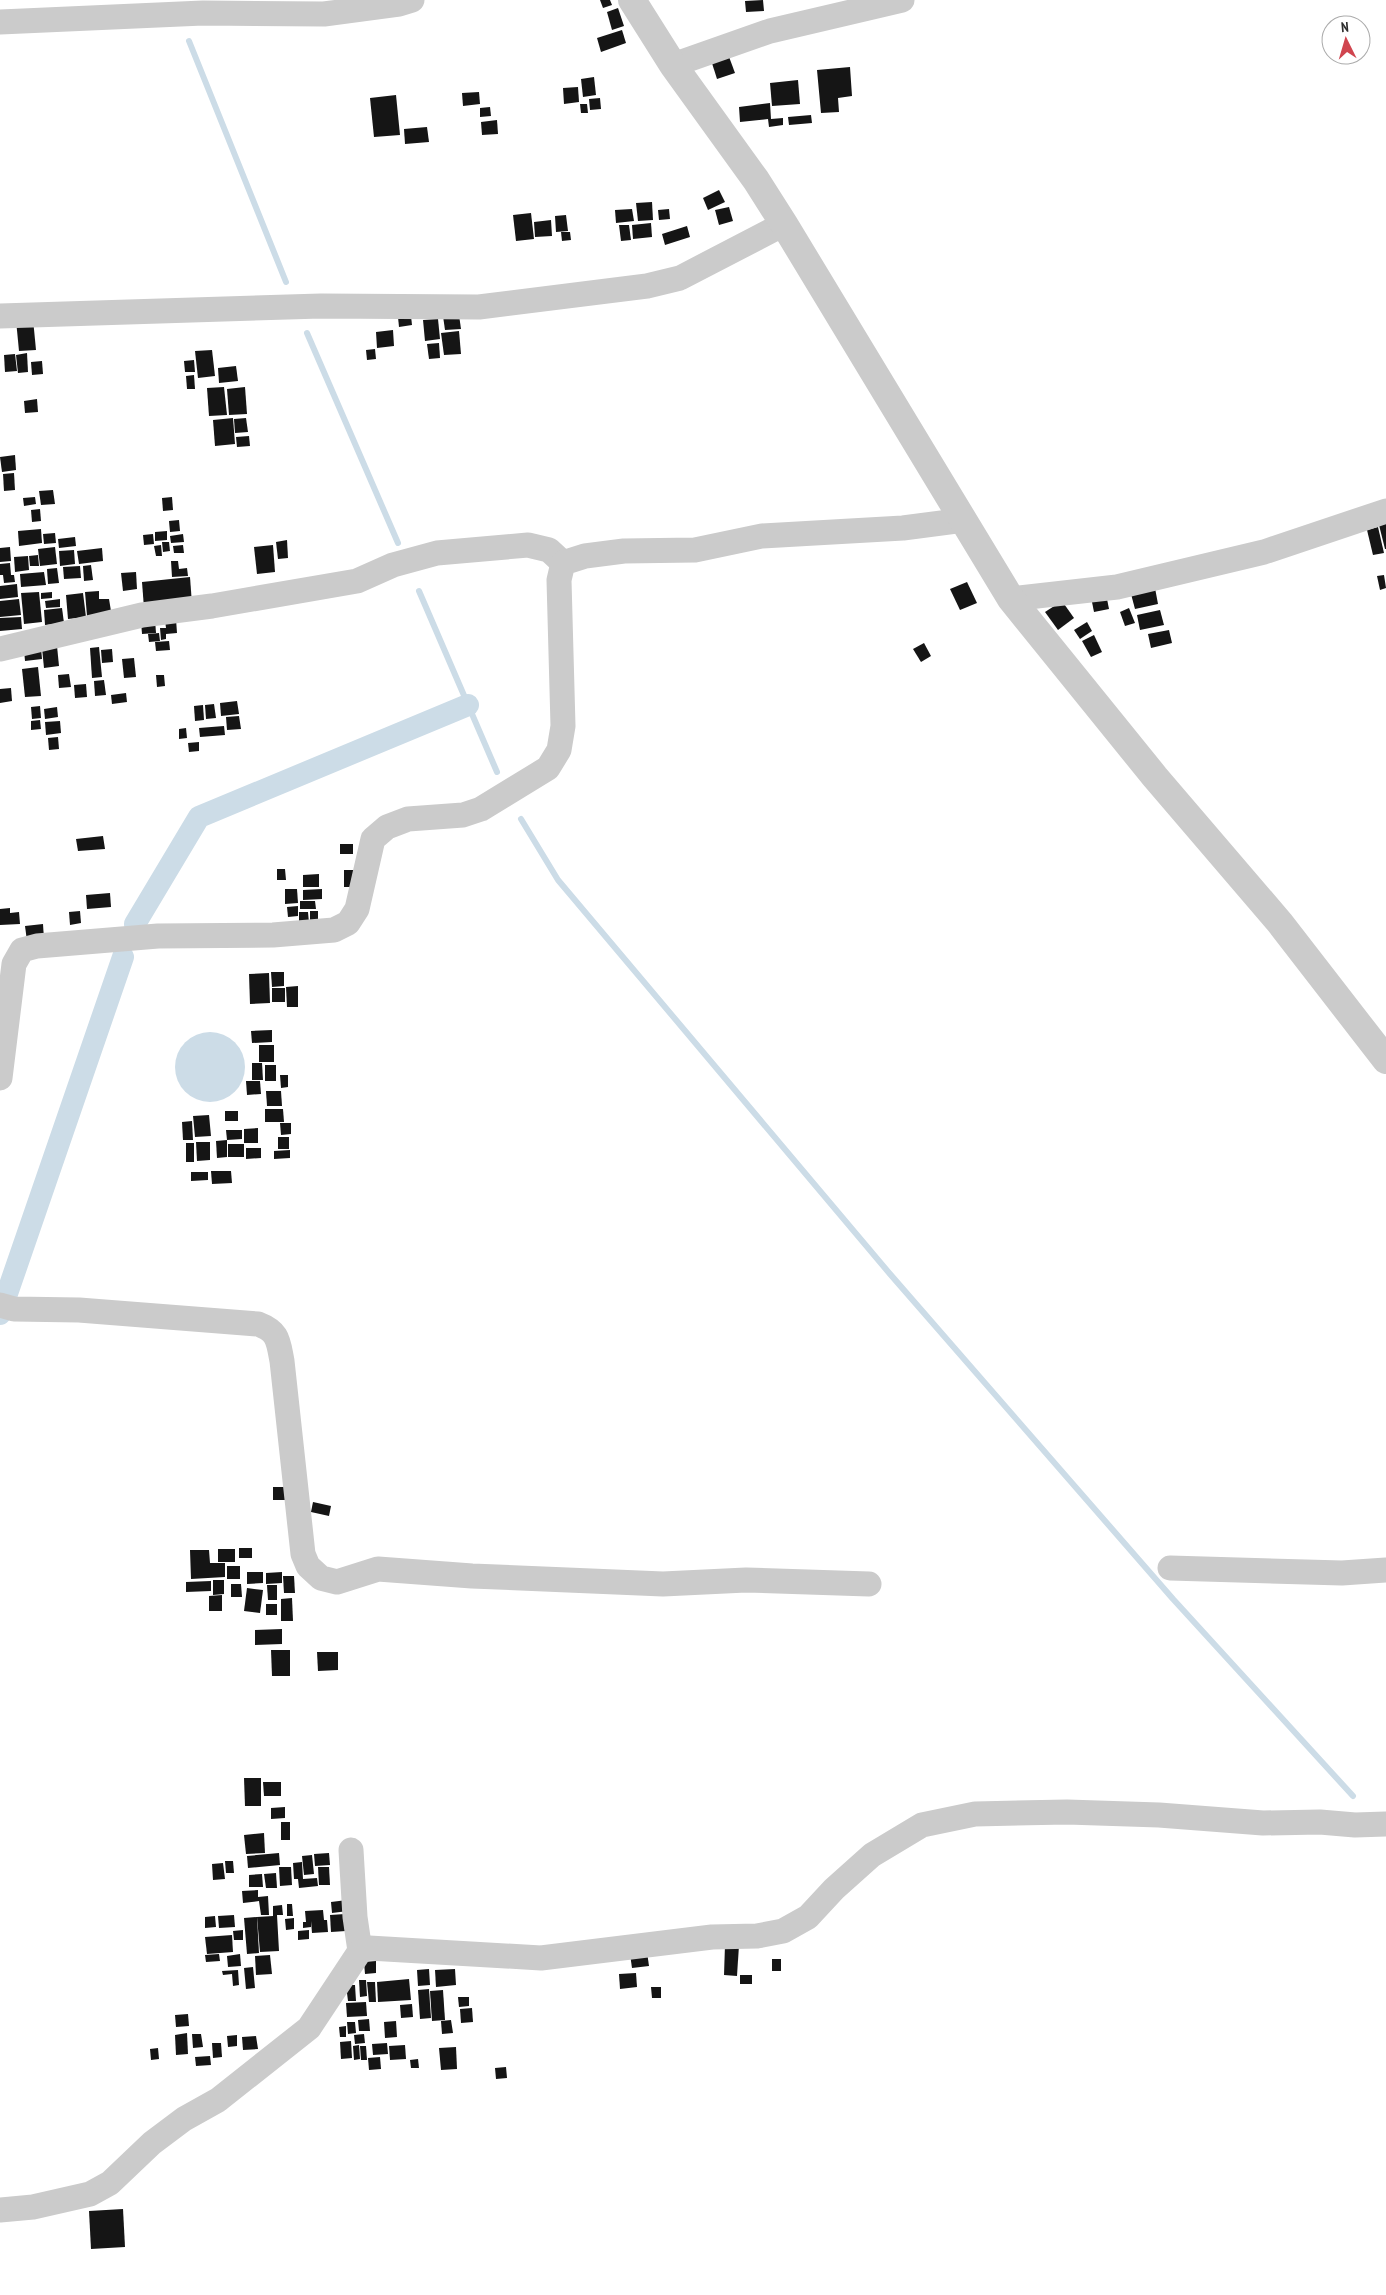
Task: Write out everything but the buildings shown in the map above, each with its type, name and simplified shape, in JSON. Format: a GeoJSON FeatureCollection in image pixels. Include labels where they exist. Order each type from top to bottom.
{"type":"FeatureCollection","features":[{"type":"Feature","properties":{"kind":"street"},"geometry":{"type":"LineString","coordinates":[[0,22],[202,13],[324,14],[399,4],[412,0]]}},
{"type":"Feature","properties":{"kind":"street"},"geometry":{"type":"LineString","coordinates":[[632,0],[673,65],[756,180],[784,224],[1011,599],[1155,777],[1280,923],[1383,1052]]}},
{"type":"Feature","properties":{"kind":"street"},"geometry":{"type":"LineString","coordinates":[[673,65],[770,31],[902,0]]}},
{"type":"Feature","properties":{"kind":"street"},"geometry":{"type":"LineString","coordinates":[[0,316],[321,306],[480,307],[647,286],[680,278],[784,224]]}},
{"type":"Feature","properties":{"kind":"street"},"geometry":{"type":"LineString","coordinates":[[1011,599],[1117,587],[1264,552],[1386,511]]}},
{"type":"Feature","properties":{"kind":"street"},"geometry":{"type":"LineString","coordinates":[[563,563],[585,556],[624,551],[695,550],[762,536],[903,528],[964,520]]}},
{"type":"Feature","properties":{"kind":"street"},"geometry":{"type":"LineString","coordinates":[[0,649],[142,615],[212,606],[357,581],[393,565],[437,553],[528,545],[549,550],[563,563]]}},
{"type":"Feature","properties":{"kind":"street"},"geometry":{"type":"LineString","coordinates":[[0,1078],[14,964],[11,949],[158,936],[273,934],[334,930],[348,923],[357,909],[373,839],[387,827],[408,819],[462,816],[480,809],[548,768],[559,750],[563,726],[559,580],[563,563]]}},
{"type":"Feature","properties":{"kind":"street"},"geometry":{"type":"LineString","coordinates":[[7,1307],[258,1324],[271,1329],[278,1341],[282,1361],[303,1554],[308,1566],[321,1578],[337,1582],[378,1569],[472,1576],[663,1584],[746,1580],[869,1584]]}},
{"type":"Feature","properties":{"kind":"street"},"geometry":{"type":"LineString","coordinates":[[1170,1568],[1342,1572],[1386,1570]]}},
{"type":"Feature","properties":{"kind":"street"},"geometry":{"type":"LineString","coordinates":[[0,2210],[33,2207],[90,2194],[110,2183],[152,2143],[184,2119],[218,2100],[309,2028],[360,1951],[369,1948],[541,1958],[712,1937],[757,1936],[784,1931],[808,1917],[834,1889],[881,1850],[922,1825],[975,1814],[1067,1812],[1160,1814],[1263,1823],[1386,1824]]}},
{"type":"Feature","properties":{"kind":"street"},"geometry":{"type":"LineString","coordinates":[[352,1850],[355,1917],[360,1951]]}},
{"type":"Feature","properties":{"kind":"shaded area"},"geometry":{"type":"Polygon","coordinates":[[[203,1032],[217,1032],[230,1038],[239,1047],[245,1060],[243,1080],[235,1092],[217,1102],[203,1102],[190,1096],[181,1087],[175,1074],[175,1060],[181,1047],[190,1038],[203,1032]]]}},
{"type":"Feature","properties":{"kind":"waterway"},"geometry":{"type":"LineString","coordinates":[[189,41],[286,282]]}},
{"type":"Feature","properties":{"kind":"waterway"},"geometry":{"type":"LineString","coordinates":[[307,333],[398,543]]}},
{"type":"Feature","properties":{"kind":"waterway"},"geometry":{"type":"LineString","coordinates":[[419,591],[497,772]]}},
{"type":"Feature","properties":{"kind":"waterway"},"geometry":{"type":"LineString","coordinates":[[135,924],[199,817],[468,705]]}},
{"type":"Feature","properties":{"kind":"waterway"},"geometry":{"type":"LineString","coordinates":[[521,819],[558,880],[890,1274],[1173,1599],[1353,1796]]}},
{"type":"Feature","properties":{"kind":"waterway"},"geometry":{"type":"LineString","coordinates":[[0,1314],[123,957]]}}]}
